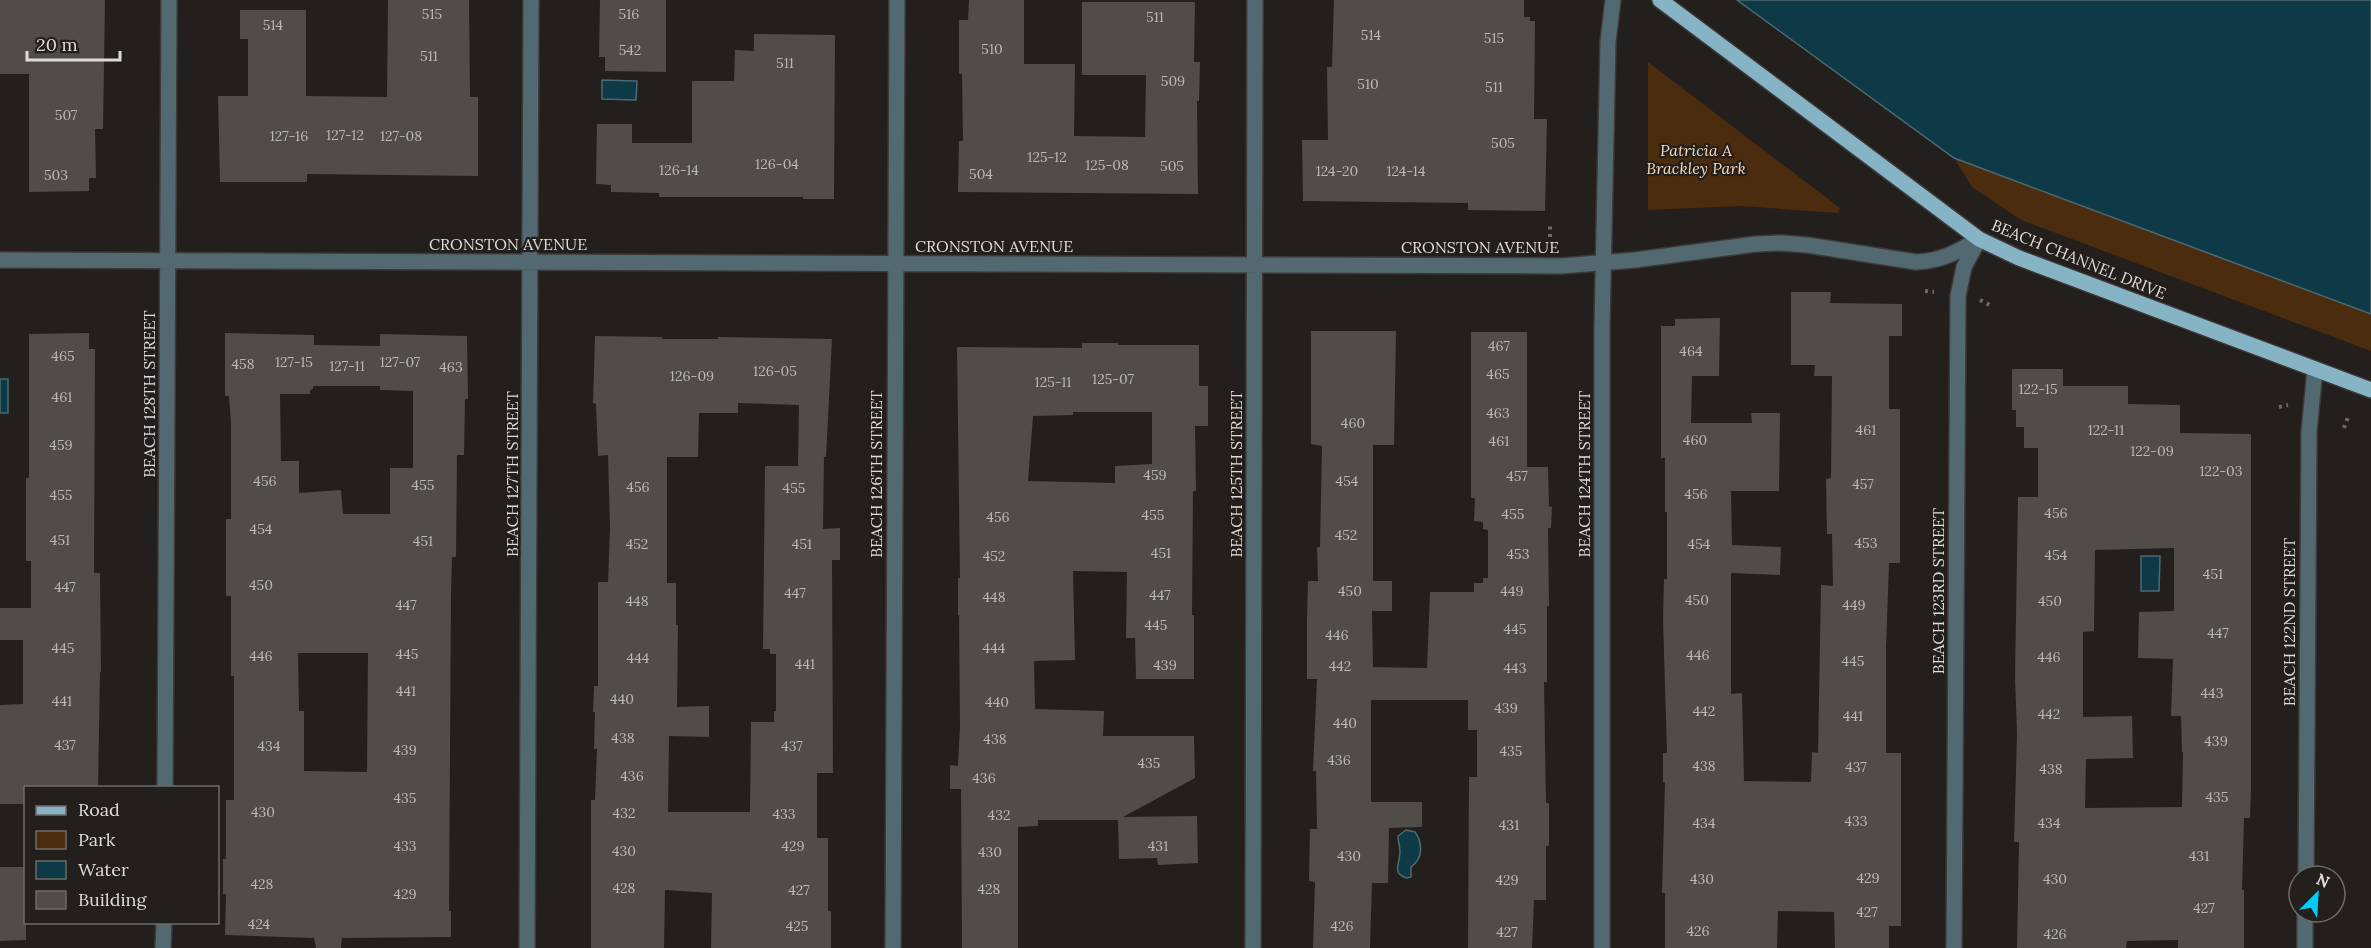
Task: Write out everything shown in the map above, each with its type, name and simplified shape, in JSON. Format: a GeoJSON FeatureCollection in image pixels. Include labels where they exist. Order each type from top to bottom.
{"type":"FeatureCollection","features":[{"type":"Feature","properties":{"kind":"main road","name":"BEACH CHANNEL DRIVE"},"geometry":{"type":"LineString","coordinates":[[1660,0],[1980,239],[2019,258],[2371,390]]}},
{"type":"Feature","properties":{"kind":"street","name":"BEACH 128TH STREET"},"geometry":{"type":"LineString","coordinates":[[165,786],[169,0]]}},
{"type":"Feature","properties":{"kind":"street","name":"BEACH 127TH STREET"},"geometry":{"type":"LineString","coordinates":[[527,948],[531,0]]}},
{"type":"Feature","properties":{"kind":"street","name":"BEACH 126TH STREET"},"geometry":{"type":"LineString","coordinates":[[893,948],[897,0]]}},
{"type":"Feature","properties":{"kind":"street","name":"BEACH 125TH STREET"},"geometry":{"type":"LineString","coordinates":[[1253,948],[1255,0]]}},
{"type":"Feature","properties":{"kind":"street","name":"BEACH 124TH STREET"},"geometry":{"type":"LineString","coordinates":[[1602,948],[1604,263],[1608,41],[1613,0]]}},
{"type":"Feature","properties":{"kind":"street","name":"CRONSTON AVENUE"},"geometry":{"type":"LineString","coordinates":[[0,260],[1553,266],[1604,263],[1728,246],[1782,243],[1916,262],[1944,258],[1980,239]]}},
{"type":"Feature","properties":{"kind":"street","name":"BEACH 123RD STREET"},"geometry":{"type":"LineString","coordinates":[[1954,948],[1958,296],[1964,267],[1980,239]]}},
{"type":"Feature","properties":{"kind":"street","name":"BEACH 122ND STREET"},"geometry":{"type":"LineString","coordinates":[[2306,864],[2309,432],[2314,369]]}},
{"type":"Feature","properties":{"kind":"street"},"geometry":{"type":"LineString","coordinates":[[164,924],[164,948]]}},
{"type":"Feature","properties":{"kind":"street"},"geometry":{"type":"LineString","coordinates":[[2305,924],[2305,948]]}},
{"type":"Feature","properties":{"kind":"path"},"geometry":{"type":"LineString","coordinates":[[1550,226],[1550,237]]}},
{"type":"Feature","properties":{"kind":"path"},"geometry":{"type":"LineString","coordinates":[[1925,291],[1934,292]]}},
{"type":"Feature","properties":{"kind":"path"},"geometry":{"type":"LineString","coordinates":[[1979,300],[1990,304]]}},
{"type":"Feature","properties":{"kind":"path"},"geometry":{"type":"LineString","coordinates":[[2279,406],[2289,405]]}},
{"type":"Feature","properties":{"kind":"path"},"geometry":{"type":"LineString","coordinates":[[2344,428],[2348,417]]}},
{"type":"Feature","properties":{"kind":"green space","name":"Patricia A Brackley Park"},"geometry":{"type":"Polygon","coordinates":[[[1648,62],[1840,208],[1838,213],[1741,206],[1648,210],[1648,62]]]}},
{"type":"Feature","properties":{"kind":"green space"},"geometry":{"type":"Polygon","coordinates":[[[1954,158],[2371,314],[2371,351],[2021,220],[1972,187],[1954,158]]]}},
{"type":"Feature","properties":{"kind":"water"},"geometry":{"type":"Polygon","coordinates":[[[1737,0],[2371,0],[2371,314],[1954,158],[1737,0]]]}},
{"type":"Feature","properties":{"kind":"water"},"geometry":{"type":"Polygon","coordinates":[[[602,80],[637,81],[636,100],[602,99],[602,80]]]}},
{"type":"Feature","properties":{"kind":"water"},"geometry":{"type":"Polygon","coordinates":[[[0,379],[8,379],[8,413],[0,413],[0,379]]]}},
{"type":"Feature","properties":{"kind":"water"},"geometry":{"type":"Polygon","coordinates":[[[2141,556],[2160,556],[2159,591],[2141,591],[2141,556]]]}},
{"type":"Feature","properties":{"kind":"water"},"geometry":{"type":"Polygon","coordinates":[[[1406,830],[1415,832],[1418,836],[1421,851],[1418,860],[1411,867],[1411,877],[1407,878],[1398,871],[1400,852],[1398,836],[1406,830]]]}},
{"type":"Feature","properties":{"kind":"building"},"geometry":{"type":"Polygon","coordinates":[[[0,0],[105,0],[103,129],[95,129],[96,178],[89,178],[89,191],[29,192],[29,74],[0,74],[0,0]]]}},
{"type":"Feature","properties":{"kind":"building"},"geometry":{"type":"Polygon","coordinates":[[[388,0],[469,0],[470,97],[478,97],[478,176],[307,174],[307,182],[220,182],[218,96],[248,96],[248,39],[240,39],[240,10],[306,10],[306,96],[387,97],[388,0]]]}},
{"type":"Feature","properties":{"kind":"building"},"geometry":{"type":"Polygon","coordinates":[[[600,0],[666,0],[666,72],[605,71],[605,57],[599,57],[600,0]]]}},
{"type":"Feature","properties":{"kind":"building"},"geometry":{"type":"Polygon","coordinates":[[[969,0],[1024,0],[1024,64],[1075,64],[1074,136],[1145,137],[1146,75],[1082,75],[1082,2],[1195,2],[1194,62],[1200,62],[1199,101],[1197,101],[1198,194],[958,192],[959,141],[963,141],[959,20],[968,20],[969,0]]]}},
{"type":"Feature","properties":{"kind":"building"},"geometry":{"type":"Polygon","coordinates":[[[1334,0],[1524,0],[1524,17],[1530,17],[1530,21],[1535,21],[1534,119],[1547,119],[1545,211],[1468,210],[1468,203],[1303,201],[1302,140],[1328,140],[1327,67],[1332,67],[1334,0]]]}},
{"type":"Feature","properties":{"kind":"building"},"geometry":{"type":"Polygon","coordinates":[[[754,34],[835,35],[834,199],[659,197],[659,193],[611,192],[611,185],[596,184],[597,124],[632,124],[632,143],[692,143],[692,81],[734,81],[735,50],[754,51],[754,34]]]}},
{"type":"Feature","properties":{"kind":"building"},"geometry":{"type":"Polygon","coordinates":[[[1791,292],[1831,292],[1830,303],[1902,304],[1902,336],[1889,336],[1889,409],[1900,409],[1900,563],[1889,563],[1886,648],[1886,753],[1901,753],[1901,926],[1889,926],[1889,948],[1835,948],[1834,912],[1778,911],[1777,948],[1665,948],[1665,893],[1662,893],[1665,782],[1663,782],[1663,753],[1667,753],[1663,619],[1664,579],[1667,579],[1667,512],[1665,512],[1665,458],[1661,458],[1661,326],[1675,326],[1675,319],[1720,318],[1719,376],[1692,376],[1691,423],[1752,423],[1751,413],[1780,413],[1779,491],[1731,491],[1732,545],[1781,547],[1780,575],[1731,573],[1731,694],[1742,693],[1744,781],[1811,782],[1812,752],[1818,753],[1821,585],[1833,586],[1832,534],[1827,534],[1826,479],[1831,478],[1832,376],[1814,376],[1815,365],[1791,365],[1791,292]]]}},
{"type":"Feature","properties":{"kind":"building"},"geometry":{"type":"Polygon","coordinates":[[[1311,331],[1396,331],[1394,445],[1373,445],[1373,581],[1392,581],[1392,611],[1372,611],[1373,667],[1427,668],[1430,592],[1474,592],[1474,583],[1483,583],[1483,578],[1488,578],[1488,530],[1483,529],[1483,522],[1474,521],[1475,498],[1471,498],[1471,332],[1527,332],[1527,467],[1548,467],[1549,506],[1552,507],[1551,528],[1548,528],[1549,606],[1547,606],[1547,682],[1544,682],[1549,846],[1546,846],[1546,900],[1534,900],[1532,948],[1468,948],[1469,777],[1477,777],[1477,730],[1468,730],[1468,700],[1371,700],[1371,802],[1422,802],[1422,827],[1389,828],[1388,883],[1372,883],[1370,948],[1313,948],[1315,882],[1309,881],[1310,829],[1317,829],[1316,771],[1313,771],[1317,679],[1307,679],[1307,618],[1308,581],[1318,581],[1317,547],[1320,547],[1322,446],[1311,444],[1311,331]]]}},
{"type":"Feature","properties":{"kind":"building"},"geometry":{"type":"Polygon","coordinates":[[[89,333],[89,349],[95,349],[94,573],[100,573],[101,672],[98,786],[24,786],[24,804],[0,804],[0,705],[23,704],[23,640],[0,640],[0,608],[31,608],[31,561],[26,561],[26,478],[29,478],[29,334],[89,333]]]}},
{"type":"Feature","properties":{"kind":"building"},"geometry":{"type":"Polygon","coordinates":[[[225,333],[314,335],[314,345],[380,346],[380,334],[467,336],[468,399],[465,399],[464,455],[457,455],[456,557],[452,557],[451,594],[449,911],[451,911],[451,937],[342,938],[341,948],[316,948],[314,938],[225,935],[226,894],[223,894],[223,859],[226,859],[226,800],[234,800],[234,676],[231,676],[231,596],[226,596],[226,519],[231,519],[231,423],[229,396],[225,396],[225,333]],[[313,386],[310,394],[280,394],[281,461],[299,461],[299,493],[341,490],[343,514],[390,514],[390,468],[413,468],[413,391],[380,390],[380,386],[313,386]],[[298,653],[299,711],[304,711],[304,771],[367,772],[368,653],[298,653]]]}},
{"type":"Feature","properties":{"kind":"building"},"geometry":{"type":"Polygon","coordinates":[[[595,336],[662,337],[662,339],[718,339],[718,337],[832,339],[826,457],[824,457],[823,529],[840,528],[840,560],[832,560],[833,773],[817,773],[817,838],[828,838],[828,911],[831,911],[831,948],[711,948],[712,893],[665,890],[664,948],[591,948],[591,800],[595,800],[597,749],[594,749],[595,712],[593,712],[594,686],[598,686],[598,582],[608,582],[610,528],[608,455],[598,456],[596,404],[593,403],[595,336]],[[738,403],[738,413],[699,413],[698,457],[667,457],[667,583],[676,583],[677,707],[709,706],[709,737],[669,736],[668,812],[750,812],[751,722],[774,722],[774,711],[776,711],[776,654],[770,654],[770,649],[763,649],[765,466],[798,466],[799,405],[738,403]]]}},
{"type":"Feature","properties":{"kind":"building"},"geometry":{"type":"Polygon","coordinates":[[[1082,343],[1199,345],[1199,386],[1208,386],[1208,426],[1195,426],[1196,491],[1193,491],[1192,615],[1194,615],[1194,679],[1136,679],[1135,638],[1126,638],[1127,572],[1073,571],[1075,660],[1034,661],[1035,709],[1104,711],[1103,736],[1194,736],[1195,778],[1123,817],[1197,816],[1198,863],[1158,865],[1157,858],[1119,859],[1118,820],[1038,820],[1038,826],[1018,827],[1018,948],[962,948],[961,789],[950,789],[950,765],[958,766],[960,726],[957,347],[1082,348],[1082,343]],[[1073,412],[1073,415],[1033,416],[1028,481],[1115,483],[1115,466],[1152,464],[1152,412],[1073,412]]]}},
{"type":"Feature","properties":{"kind":"building"},"geometry":{"type":"Polygon","coordinates":[[[2012,369],[2063,369],[2063,386],[2128,386],[2128,404],[2180,405],[2180,433],[2251,434],[2251,789],[2250,818],[2244,818],[2242,890],[2244,890],[2244,948],[2178,948],[2178,940],[2127,941],[2126,948],[2017,948],[2019,842],[2014,842],[2018,497],[2038,497],[2038,448],[2024,448],[2024,427],[2016,427],[2016,410],[2012,410],[2012,369]],[[2174,548],[2095,550],[2094,631],[2083,632],[2083,717],[2132,716],[2133,758],[2086,759],[2085,808],[2182,807],[2181,716],[2171,716],[2173,659],[2138,658],[2139,612],[2174,611],[2174,548]]]}},
{"type":"Feature","properties":{"kind":"building"},"geometry":{"type":"Polygon","coordinates":[[[0,867],[24,867],[26,940],[0,941],[0,867]]]}}]}
